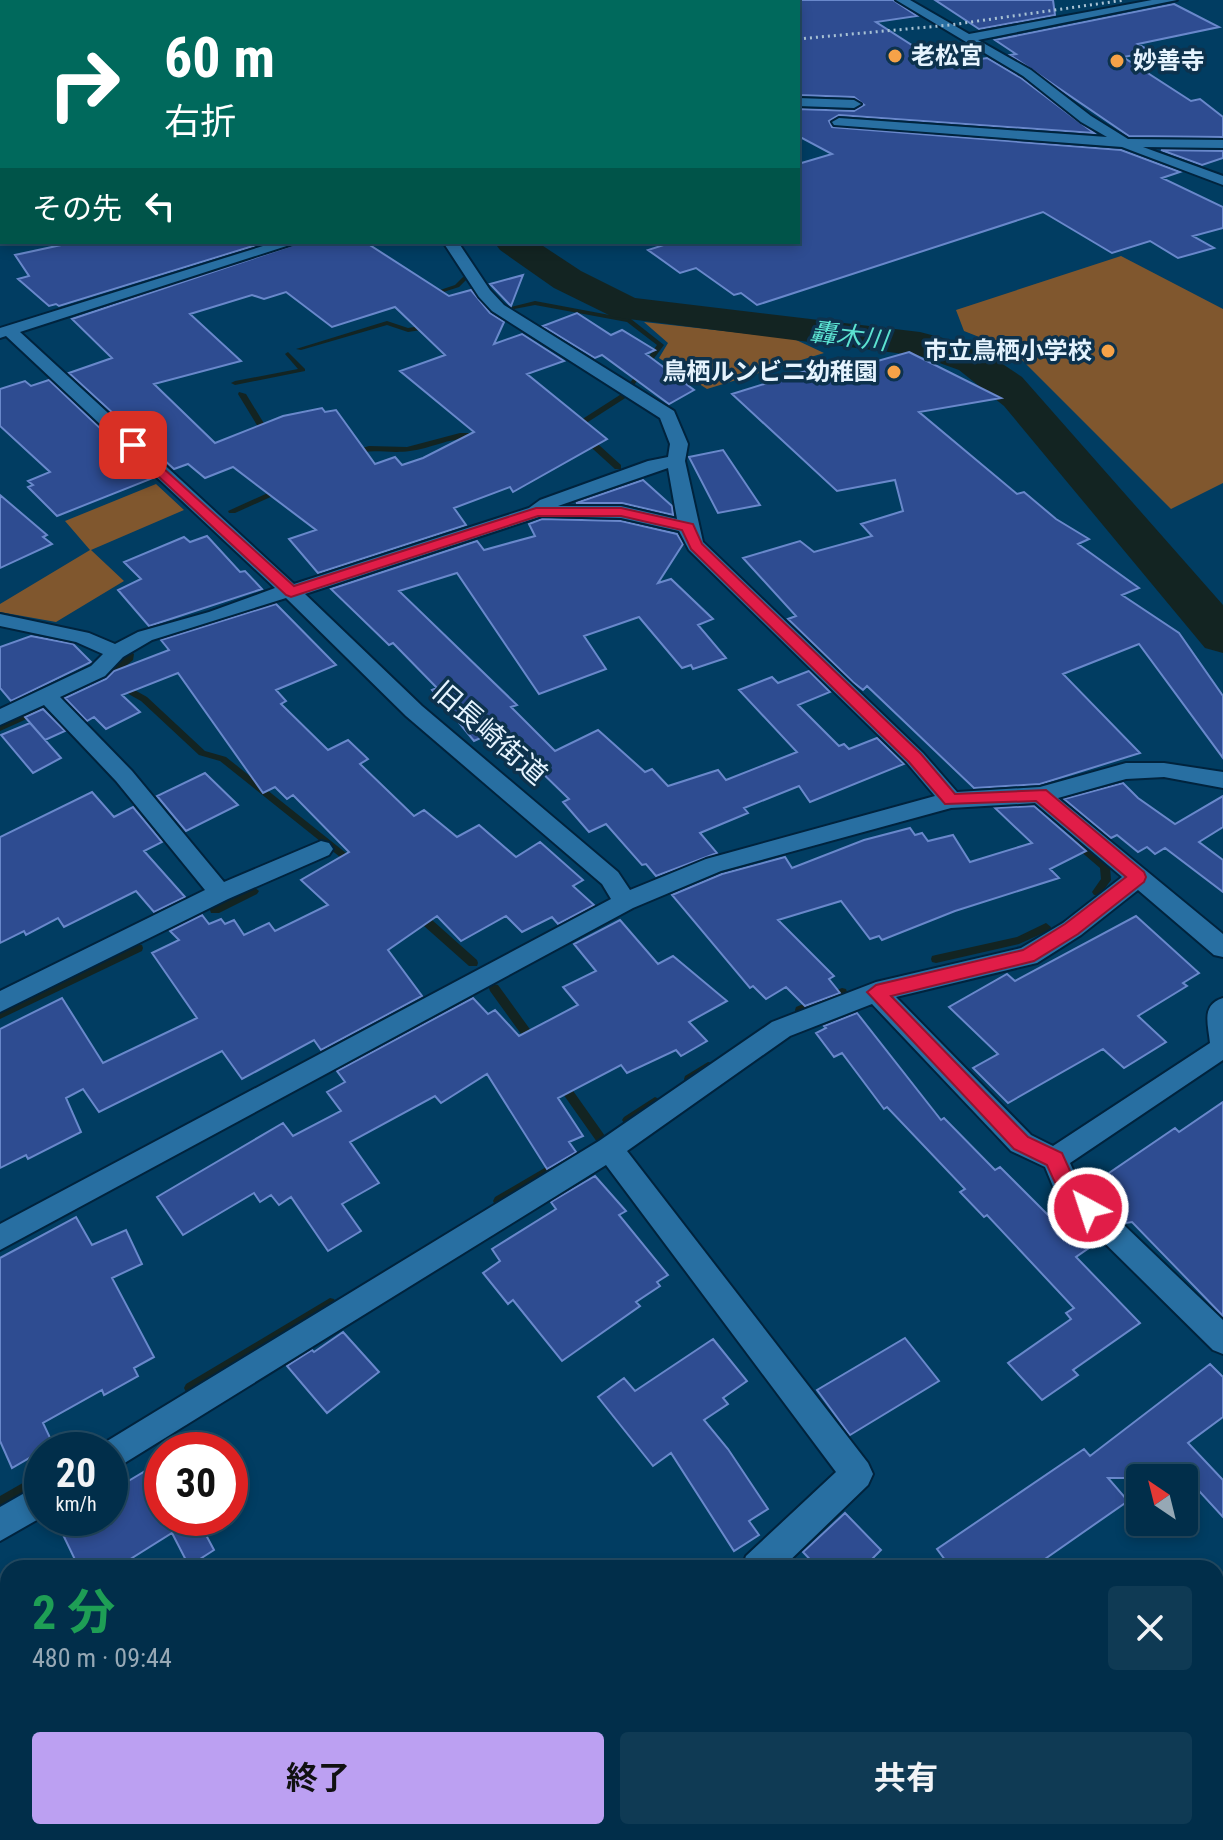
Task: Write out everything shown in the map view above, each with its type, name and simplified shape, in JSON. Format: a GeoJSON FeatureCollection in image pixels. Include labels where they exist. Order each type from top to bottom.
{"type":"FeatureCollection","features":[{"type":"Feature","properties":{"kind":"street"},"geometry":{"type":"LineString","coordinates":[[902,0],[1027,73],[1086,119],[1127,143],[1223,181]]}},
{"type":"Feature","properties":{"kind":"street"},"geometry":{"type":"LineString","coordinates":[[967,38],[1171,0]]}},
{"type":"Feature","properties":{"kind":"street"},"geometry":{"type":"LineString","coordinates":[[800,102],[854,104]]}},
{"type":"Feature","properties":{"kind":"street"},"geometry":{"type":"LineString","coordinates":[[839,122],[1127,143],[1223,144]]}},
{"type":"Feature","properties":{"kind":"street","name":"旧長崎街道"},"geometry":{"type":"LineString","coordinates":[[5,332],[286,244]]}},
{"type":"Feature","properties":{"kind":"street"},"geometry":{"type":"LineString","coordinates":[[452,244],[470,268],[482,294],[498,308],[668,415],[679,444],[676,461],[688,527],[696,546],[915,758],[951,800]]}},
{"type":"Feature","properties":{"kind":"street","name":"旧長崎街道"},"geometry":{"type":"LineString","coordinates":[[5,332],[290,591],[414,711],[610,878],[625,902]]}},
{"type":"Feature","properties":{"kind":"street"},"geometry":{"type":"LineString","coordinates":[[0,718],[98,671],[116,652],[145,636],[536,512],[561,499],[654,465],[676,461]]}},
{"type":"Feature","properties":{"kind":"street"},"geometry":{"type":"LineString","coordinates":[[536,512],[621,512],[688,527]]}},
{"type":"Feature","properties":{"kind":"street"},"geometry":{"type":"LineString","coordinates":[[0,620],[82,637],[116,652]]}},
{"type":"Feature","properties":{"kind":"street"},"geometry":{"type":"LineString","coordinates":[[47,696],[124,776],[220,893]]}},
{"type":"Feature","properties":{"kind":"street"},"geometry":{"type":"LineString","coordinates":[[0,1238],[625,902],[714,865],[951,800],[1040,795],[1126,771],[1164,770],[1223,780]]}},
{"type":"Feature","properties":{"kind":"street"},"geometry":{"type":"LineString","coordinates":[[1040,795],[1223,948]]}},
{"type":"Feature","properties":{"kind":"street"},"geometry":{"type":"LineString","coordinates":[[0,1002],[220,893],[321,849]]}},
{"type":"Feature","properties":{"kind":"street"},"geometry":{"type":"LineString","coordinates":[[128,1446],[609,1149],[781,1029],[876,992],[1028,956],[1072,929],[1138,877]]}},
{"type":"Feature","properties":{"kind":"street"},"geometry":{"type":"LineString","coordinates":[[876,992],[1021,1143],[1055,1159],[1067,1188],[1223,1340]]}},
{"type":"Feature","properties":{"kind":"street"},"geometry":{"type":"LineString","coordinates":[[1055,1159],[1223,1047],[1219,1011],[1223,1008]]}},
{"type":"Feature","properties":{"kind":"street"},"geometry":{"type":"LineString","coordinates":[[609,1149],[857,1474],[766,1560]]}},
{"type":"Feature","properties":{"kind":"street"},"geometry":{"type":"LineString","coordinates":[[0,1525],[24,1510]]}},
{"type":"Feature","properties":{"kind":"shaded area"},"geometry":{"type":"Polygon","coordinates":[[[1121,256],[1223,309],[1223,483],[1171,509],[1012,350],[964,331],[956,310],[1121,256]]]}},
{"type":"Feature","properties":{"kind":"shaded area"},"geometry":{"type":"Polygon","coordinates":[[[644,322],[794,339],[824,353],[707,389],[659,358],[668,343],[644,322]]]}},
{"type":"Feature","properties":{"kind":"shaded area"},"geometry":{"type":"Polygon","coordinates":[[[156,484],[184,510],[91,550],[124,581],[56,622],[0,612],[0,604],[90,550],[65,521],[156,484]]]}},
{"type":"Feature","properties":{"kind":"building"},"geometry":{"type":"Polygon","coordinates":[[[800,0],[893,0],[917,16],[876,22],[943,65],[987,58],[1021,78],[1094,133],[839,115],[829,121],[832,127],[1121,150],[1180,172],[1162,178],[1223,207],[1223,228],[1193,236],[1214,248],[1178,258],[1150,241],[1112,253],[1043,212],[757,305],[741,293],[734,295],[696,268],[680,273],[648,250],[663,244],[800,244],[800,163],[832,154],[800,137],[800,109],[854,111],[864,105],[854,97],[800,95],[800,0]]]}},
{"type":"Feature","properties":{"kind":"building"},"geometry":{"type":"Polygon","coordinates":[[[935,0],[1053,0],[1055,15],[979,29],[935,0]]]}},
{"type":"Feature","properties":{"kind":"building","name":"妙善寺"},"geometry":{"type":"Polygon","coordinates":[[[1174,4],[1219,27],[1138,44],[1152,52],[1123,57],[1191,101],[1200,99],[1223,117],[1223,137],[1129,136],[1010,55],[1016,54],[995,40],[1174,4]]]}},
{"type":"Feature","properties":{"kind":"building"},"geometry":{"type":"Polygon","coordinates":[[[1161,150],[1223,151],[1223,158],[1202,165],[1161,150]]]}},
{"type":"Feature","properties":{"kind":"building"},"geometry":{"type":"Polygon","coordinates":[[[66,244],[260,244],[59,306],[49,306],[18,279],[29,276],[15,255],[66,244]]]}},
{"type":"Feature","properties":{"kind":"building"},"geometry":{"type":"Polygon","coordinates":[[[296,244],[368,244],[449,296],[471,290],[490,313],[504,322],[494,344],[522,334],[564,361],[527,374],[607,439],[513,492],[510,487],[454,508],[466,525],[318,573],[289,539],[316,530],[233,467],[205,478],[188,464],[174,469],[69,373],[112,358],[72,319],[296,244]],[[286,292],[264,299],[252,295],[190,314],[241,361],[154,384],[215,443],[283,416],[322,408],[325,412],[336,410],[375,464],[395,457],[402,465],[474,432],[400,371],[445,355],[395,307],[332,327],[286,292]]]}},
{"type":"Feature","properties":{"kind":"building"},"geometry":{"type":"Polygon","coordinates":[[[523,275],[511,306],[490,284],[523,275]]]}},
{"type":"Feature","properties":{"kind":"building"},"geometry":{"type":"Polygon","coordinates":[[[577,313],[611,335],[622,330],[655,350],[646,354],[694,390],[669,404],[602,355],[595,358],[543,326],[577,313]]]}},
{"type":"Feature","properties":{"kind":"building"},"geometry":{"type":"Polygon","coordinates":[[[909,352],[1001,398],[919,412],[1017,494],[1024,492],[1056,519],[1089,539],[1078,544],[1139,588],[1122,595],[1179,633],[1223,696],[1223,758],[1139,644],[1063,674],[1140,753],[1040,784],[974,788],[867,686],[863,690],[853,682],[788,619],[796,616],[743,558],[800,541],[814,552],[872,536],[861,524],[903,511],[895,480],[837,491],[732,394],[822,366],[839,372],[909,352]]]}},
{"type":"Feature","properties":{"kind":"building"},"geometry":{"type":"Polygon","coordinates":[[[49,380],[153,478],[57,516],[28,487],[33,485],[28,481],[50,472],[0,426],[0,389],[25,381],[31,386],[49,380]]]}},
{"type":"Feature","properties":{"kind":"building"},"geometry":{"type":"Polygon","coordinates":[[[723,450],[760,505],[718,513],[689,457],[723,450]]]}},
{"type":"Feature","properties":{"kind":"building"},"geometry":{"type":"Polygon","coordinates":[[[643,480],[672,506],[673,515],[622,503],[576,503],[643,480]]]}},
{"type":"Feature","properties":{"kind":"building"},"geometry":{"type":"Polygon","coordinates":[[[0,495],[47,535],[43,537],[52,544],[0,568],[0,495]]]}},
{"type":"Feature","properties":{"kind":"building"},"geometry":{"type":"Polygon","coordinates":[[[542,519],[621,521],[677,534],[683,544],[658,583],[671,579],[713,619],[698,625],[726,658],[693,669],[691,665],[682,668],[639,617],[584,636],[606,669],[539,694],[457,573],[399,591],[517,705],[511,707],[555,751],[598,730],[645,772],[652,769],[668,786],[718,770],[726,780],[797,752],[739,690],[772,677],[778,683],[809,671],[830,692],[798,705],[839,746],[844,744],[849,749],[877,738],[904,764],[810,802],[799,786],[744,808],[748,813],[700,833],[717,853],[656,876],[646,864],[642,865],[606,824],[589,832],[563,802],[569,799],[498,730],[474,741],[432,690],[437,688],[393,643],[389,645],[331,589],[477,541],[484,550],[535,536],[529,524],[542,519]]]}},
{"type":"Feature","properties":{"kind":"building"},"geometry":{"type":"Polygon","coordinates":[[[207,536],[240,572],[245,571],[262,589],[149,626],[118,590],[141,579],[124,562],[184,537],[190,542],[207,536]]]}},
{"type":"Feature","properties":{"kind":"building"},"geometry":{"type":"Polygon","coordinates":[[[276,604],[336,665],[276,690],[286,701],[281,704],[328,750],[348,740],[368,759],[360,764],[414,816],[424,810],[457,837],[479,825],[516,857],[540,842],[583,880],[573,886],[594,905],[558,924],[552,917],[522,932],[506,916],[461,941],[437,916],[388,950],[422,996],[321,1050],[314,1040],[242,1079],[222,1051],[99,1112],[83,1089],[66,1098],[81,1132],[28,1159],[26,1155],[0,1168],[0,1029],[62,998],[103,1063],[197,1018],[152,953],[179,940],[170,931],[202,915],[209,924],[221,919],[225,924],[234,920],[244,935],[269,923],[275,931],[328,905],[301,880],[349,852],[293,795],[287,799],[275,787],[263,793],[178,673],[122,695],[140,712],[106,729],[94,717],[87,721],[65,698],[106,679],[114,671],[169,650],[161,640],[276,604]]]}},
{"type":"Feature","properties":{"kind":"building"},"geometry":{"type":"Polygon","coordinates":[[[31,636],[73,644],[91,662],[11,701],[0,688],[0,647],[31,636]]]}},
{"type":"Feature","properties":{"kind":"building"},"geometry":{"type":"Polygon","coordinates":[[[43,709],[65,731],[45,740],[25,717],[43,709]]]}},
{"type":"Feature","properties":{"kind":"building"},"geometry":{"type":"Polygon","coordinates":[[[30,723],[61,758],[33,773],[1,735],[30,723]]]}},
{"type":"Feature","properties":{"kind":"building"},"geometry":{"type":"Polygon","coordinates":[[[205,773],[238,805],[186,831],[157,796],[205,773]]]}},
{"type":"Feature","properties":{"kind":"building"},"geometry":{"type":"Polygon","coordinates":[[[1123,783],[1138,798],[1175,824],[1223,796],[1223,827],[1199,842],[1223,860],[1223,892],[1165,848],[1155,854],[1147,847],[1138,852],[1117,835],[1111,838],[1064,799],[1123,783]]]}},
{"type":"Feature","properties":{"kind":"building"},"geometry":{"type":"Polygon","coordinates":[[[92,792],[114,817],[133,807],[162,842],[144,851],[185,897],[154,912],[136,891],[64,927],[58,918],[26,935],[24,931],[0,943],[0,837],[92,792]]]}},
{"type":"Feature","properties":{"kind":"building"},"geometry":{"type":"Polygon","coordinates":[[[1034,806],[1086,851],[1050,869],[1059,878],[955,911],[882,940],[879,936],[870,939],[841,901],[778,920],[834,976],[829,979],[840,993],[805,1006],[786,987],[766,999],[753,986],[750,988],[672,895],[722,874],[785,857],[792,868],[864,840],[910,828],[915,835],[922,833],[928,841],[953,835],[970,862],[1032,843],[995,808],[1034,806]]]}},
{"type":"Feature","properties":{"kind":"building"},"geometry":{"type":"Polygon","coordinates":[[[1136,916],[1199,973],[1183,983],[1187,986],[1138,1016],[1166,1042],[1124,1068],[1103,1049],[1008,1103],[973,1068],[998,1054],[949,1007],[1007,974],[1015,981],[1136,916]]]}},
{"type":"Feature","properties":{"kind":"building"},"geometry":{"type":"Polygon","coordinates":[[[620,920],[658,964],[673,956],[727,1001],[689,1022],[707,1041],[681,1056],[676,1050],[627,1073],[621,1065],[558,1098],[583,1136],[569,1142],[576,1152],[547,1169],[487,1074],[441,1103],[435,1096],[350,1142],[379,1183],[342,1204],[361,1231],[328,1251],[291,1197],[279,1205],[271,1195],[260,1202],[254,1193],[183,1235],[157,1197],[283,1123],[293,1136],[341,1111],[327,1092],[345,1082],[337,1071],[473,998],[488,1014],[495,1010],[519,1036],[578,1005],[563,987],[596,971],[574,944],[620,920]]]}},
{"type":"Feature","properties":{"kind":"building"},"geometry":{"type":"Polygon","coordinates":[[[857,1013],[941,1120],[944,1118],[995,1170],[1000,1167],[1055,1222],[1070,1213],[1099,1241],[1076,1257],[1140,1323],[1073,1370],[1078,1375],[1042,1400],[1008,1363],[1071,1319],[1066,1313],[1074,1308],[987,1215],[984,1217],[960,1192],[965,1189],[887,1107],[884,1109],[842,1053],[834,1057],[816,1033],[826,1028],[824,1026],[857,1013]]]}},
{"type":"Feature","properties":{"kind":"building"},"geometry":{"type":"Polygon","coordinates":[[[1223,1102],[1223,1316],[1132,1222],[1126,1223],[1090,1186],[1175,1128],[1179,1132],[1223,1102]]]}},
{"type":"Feature","properties":{"kind":"building"},"geometry":{"type":"Polygon","coordinates":[[[595,1176],[626,1211],[619,1215],[668,1275],[657,1282],[660,1286],[636,1302],[640,1306],[562,1361],[513,1300],[508,1304],[483,1273],[500,1261],[492,1249],[556,1209],[551,1202],[595,1176]]]}},
{"type":"Feature","properties":{"kind":"building"},"geometry":{"type":"Polygon","coordinates":[[[76,1217],[92,1245],[126,1230],[142,1264],[112,1278],[154,1357],[134,1368],[138,1376],[104,1395],[102,1390],[43,1423],[47,1432],[24,1432],[24,1461],[12,1468],[0,1441],[0,1258],[76,1217]]]}},
{"type":"Feature","properties":{"kind":"building"},"geometry":{"type":"Polygon","coordinates":[[[343,1332],[379,1372],[327,1413],[287,1366],[343,1332]]]}},
{"type":"Feature","properties":{"kind":"building"},"geometry":{"type":"Polygon","coordinates":[[[905,1338],[939,1381],[850,1435],[817,1390],[905,1338]]]}},
{"type":"Feature","properties":{"kind":"building"},"geometry":{"type":"Polygon","coordinates":[[[713,1339],[747,1381],[723,1398],[728,1404],[704,1420],[728,1449],[768,1509],[749,1521],[759,1535],[734,1551],[671,1453],[653,1466],[598,1397],[624,1378],[635,1391],[713,1339]]]}},
{"type":"Feature","properties":{"kind":"building"},"geometry":{"type":"Polygon","coordinates":[[[1210,1364],[1223,1377],[1223,1417],[1188,1443],[1223,1480],[1223,1517],[1198,1490],[1198,1464],[1126,1464],[1126,1478],[1108,1478],[1126,1502],[1043,1560],[945,1560],[937,1549],[1084,1449],[1090,1456],[1210,1364]]]}},
{"type":"Feature","properties":{"kind":"building"},"geometry":{"type":"Polygon","coordinates":[[[144,1472],[144,1536],[167,1536],[129,1560],[75,1560],[64,1536],[128,1536],[128,1481],[144,1472]]]}},
{"type":"Feature","properties":{"kind":"building"},"geometry":{"type":"Polygon","coordinates":[[[845,1513],[881,1550],[871,1560],[810,1560],[803,1552],[845,1513]]]}},
{"type":"Feature","properties":{"kind":"building"},"geometry":{"type":"Polygon","coordinates":[[[174,1536],[207,1536],[214,1550],[198,1560],[186,1560],[174,1536]]]}},
{"type":"Feature","properties":{"kind":"waterway","name":"轟木川"},"geometry":{"type":"LineString","coordinates":[[516,244],[568,280],[627,309],[920,344],[950,351],[974,362],[996,376],[1019,397],[1223,637]]}},
{"type":"Feature","properties":{"kind":"waterway"},"geometry":{"type":"LineString","coordinates":[[428,295],[457,286],[465,278]]}},
{"type":"Feature","properties":{"kind":"waterway"},"geometry":{"type":"LineString","coordinates":[[514,307],[535,303],[629,320],[661,345],[632,384]]}},
{"type":"Feature","properties":{"kind":"waterway"},"geometry":{"type":"LineString","coordinates":[[299,349],[387,323],[408,330],[428,327]]}},
{"type":"Feature","properties":{"kind":"waterway"},"geometry":{"type":"LineString","coordinates":[[235,383],[303,370],[288,354]]}},
{"type":"Feature","properties":{"kind":"waterway"},"geometry":{"type":"LineString","coordinates":[[242,394],[267,435]]}},
{"type":"Feature","properties":{"kind":"waterway"},"geometry":{"type":"LineString","coordinates":[[574,427],[626,395]]}},
{"type":"Feature","properties":{"kind":"waterway"},"geometry":{"type":"LineString","coordinates":[[352,452],[375,448],[407,449],[451,437],[479,437]]}},
{"type":"Feature","properties":{"kind":"waterway"},"geometry":{"type":"LineString","coordinates":[[586,438],[618,467]]}},
{"type":"Feature","properties":{"kind":"waterway"},"geometry":{"type":"LineString","coordinates":[[232,511],[282,490]]}},
{"type":"Feature","properties":{"kind":"waterway"},"geometry":{"type":"LineString","coordinates":[[130,654],[129,660],[111,674],[110,680],[144,699],[202,753],[223,759],[353,863]]}},
{"type":"Feature","properties":{"kind":"waterway"},"geometry":{"type":"LineString","coordinates":[[0,728],[37,711]]}},
{"type":"Feature","properties":{"kind":"waterway"},"geometry":{"type":"LineString","coordinates":[[1075,842],[1105,867],[1106,880],[1097,892]]}},
{"type":"Feature","properties":{"kind":"waterway"},"geometry":{"type":"LineString","coordinates":[[215,910],[254,891]]}},
{"type":"Feature","properties":{"kind":"waterway"},"geometry":{"type":"LineString","coordinates":[[419,915],[473,963]]}},
{"type":"Feature","properties":{"kind":"waterway"},"geometry":{"type":"LineString","coordinates":[[936,959],[1019,940],[1046,927]]}},
{"type":"Feature","properties":{"kind":"waterway"},"geometry":{"type":"LineString","coordinates":[[0,1015],[138,948]]}},
{"type":"Feature","properties":{"kind":"waterway"},"geometry":{"type":"LineString","coordinates":[[494,988],[533,1042]]}},
{"type":"Feature","properties":{"kind":"waterway"},"geometry":{"type":"LineString","coordinates":[[800,1010],[842,992]]}},
{"type":"Feature","properties":{"kind":"waterway"},"geometry":{"type":"LineString","coordinates":[[689,1079],[708,1066]]}},
{"type":"Feature","properties":{"kind":"waterway"},"geometry":{"type":"LineString","coordinates":[[560,1081],[601,1139]]}},
{"type":"Feature","properties":{"kind":"waterway"},"geometry":{"type":"LineString","coordinates":[[628,1120],[655,1102]]}},
{"type":"Feature","properties":{"kind":"waterway"},"geometry":{"type":"LineString","coordinates":[[499,1201],[548,1171]]}},
{"type":"Feature","properties":{"kind":"waterway"},"geometry":{"type":"LineString","coordinates":[[190,1388],[330,1303]]}},
{"type":"Feature","properties":{"kind":"waterway"},"geometry":{"type":"LineString","coordinates":[[0,1503],[24,1489]]}},
{"type":"Feature","properties":{"kind":"railway"},"geometry":{"type":"LineString","coordinates":[[800,39],[950,25],[1125,0]]}},
{"type":"Feature","properties":{"kind":"place","name":"老松宮"},"geometry":{"type":"Point","coordinates":[895,56]}},
{"type":"Feature","properties":{"kind":"place","name":"妙善寺"},"geometry":{"type":"Point","coordinates":[1117,61]}},
{"type":"Feature","properties":{"kind":"place","name":"市立鳥栖小学校"},"geometry":{"type":"Point","coordinates":[1108,351]}},
{"type":"Feature","properties":{"kind":"place","name":"鳥栖ルンビニ幼稚園"},"geometry":{"type":"Point","coordinates":[894,372]}},
{"type":"Feature","properties":{"kind":"route"},"geometry":{"type":"LineString","coordinates":[[133,445],[291,592],[536,512],[621,512],[688,527],[696,546],[915,758],[951,800],[1040,795],[1138,877],[1072,929],[1028,956],[958,970],[876,992],[1021,1143],[1055,1159],[1067,1188],[1088,1208]]}}]}
